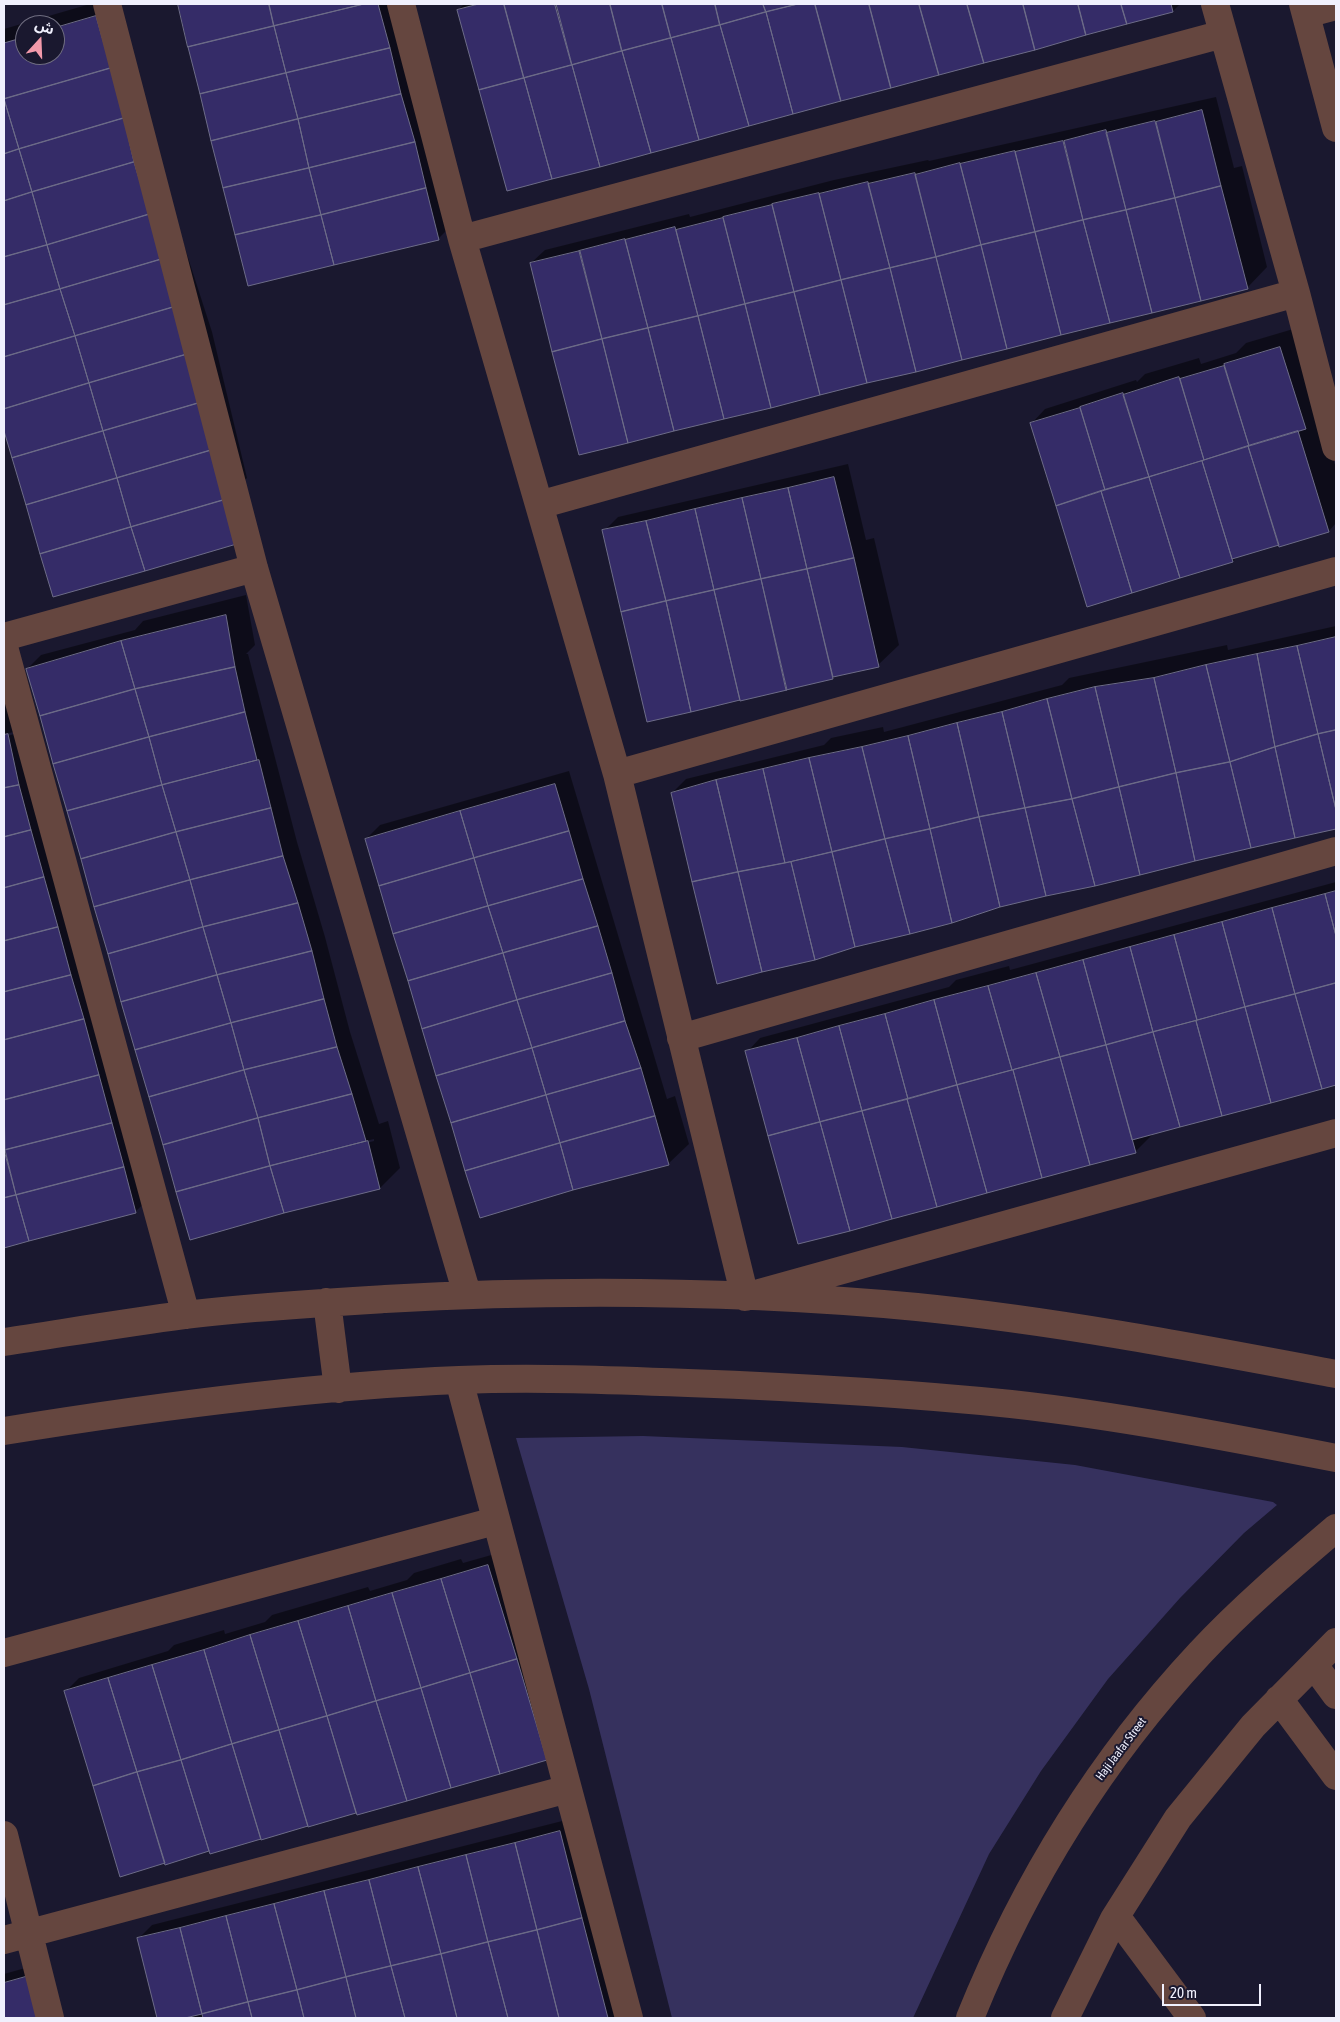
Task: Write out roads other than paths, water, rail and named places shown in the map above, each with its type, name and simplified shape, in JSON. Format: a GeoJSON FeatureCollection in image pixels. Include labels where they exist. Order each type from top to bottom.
{"type":"FeatureCollection","features":[{"type":"Feature","properties":{"kind":"street"},"geometry":{"type":"LineString","coordinates":[[107,4],[254,568],[466,1294]]}},
{"type":"Feature","properties":{"kind":"street"},"geometry":{"type":"LineString","coordinates":[[401,4],[462,239],[617,774],[680,1038],[745,1297]]}},
{"type":"Feature","properties":{"kind":"street"},"geometry":{"type":"LineString","coordinates":[[1215,4],[1296,293],[1336,447]]}},
{"type":"Feature","properties":{"kind":"street"},"geometry":{"type":"LineString","coordinates":[[1336,6],[1305,9],[1336,128]]}},
{"type":"Feature","properties":{"kind":"street"},"geometry":{"type":"LineString","coordinates":[[462,239],[1223,34]]}},
{"type":"Feature","properties":{"kind":"street"},"geometry":{"type":"LineString","coordinates":[[539,505],[1296,293]]}},
{"type":"Feature","properties":{"kind":"street"},"geometry":{"type":"LineString","coordinates":[[4,637],[254,568]]}},
{"type":"Feature","properties":{"kind":"street"},"geometry":{"type":"LineString","coordinates":[[617,774],[1336,571]]}},
{"type":"Feature","properties":{"kind":"street"},"geometry":{"type":"LineString","coordinates":[[4,647],[186,1315]]}},
{"type":"Feature","properties":{"kind":"street"},"geometry":{"type":"LineString","coordinates":[[680,1038],[1336,851]]}},
{"type":"Feature","properties":{"kind":"street"},"geometry":{"type":"LineString","coordinates":[[745,1297],[1336,1133]]}},
{"type":"Feature","properties":{"kind":"street"},"geometry":{"type":"LineString","coordinates":[[4,1342],[186,1315],[327,1302],[466,1294],[635,1293],[745,1297],[928,1309],[1083,1330],[1336,1374]]}},
{"type":"Feature","properties":{"kind":"street"},"geometry":{"type":"LineString","coordinates":[[327,1302],[338,1389]]}},
{"type":"Feature","properties":{"kind":"street"},"geometry":{"type":"LineString","coordinates":[[459,1380],[495,1521],[629,2018]]}},
{"type":"Feature","properties":{"kind":"street"},"geometry":{"type":"LineString","coordinates":[[4,1431],[134,1410],[338,1389],[459,1380],[608,1380],[776,1386],[1012,1404],[1190,1430],[1336,1458]]}},
{"type":"Feature","properties":{"kind":"street"},"geometry":{"type":"LineString","coordinates":[[4,1653],[495,1521]]}},
{"type":"Feature","properties":{"kind":"street","name":"Haji Jaafar Street"},"geometry":{"type":"LineString","coordinates":[[970,2018],[991,1965],[1034,1881],[1083,1800],[1138,1724],[1200,1653],[1267,1586],[1336,1528]]}},
{"type":"Feature","properties":{"kind":"street"},"geometry":{"type":"LineString","coordinates":[[1065,2018],[1116,1916],[1178,1818],[1253,1726],[1336,1642]]}},
{"type":"Feature","properties":{"kind":"street"},"geometry":{"type":"LineString","coordinates":[[1314,1665],[1336,1695]]}},
{"type":"Feature","properties":{"kind":"street"},"geometry":{"type":"LineString","coordinates":[[1279,1699],[1336,1776]]}},
{"type":"Feature","properties":{"kind":"street"},"geometry":{"type":"LineString","coordinates":[[16,1936],[568,1789]]}},
{"type":"Feature","properties":{"kind":"street"},"geometry":{"type":"LineString","coordinates":[[4,1835],[16,1936],[50,2018]]}},
{"type":"Feature","properties":{"kind":"street"},"geometry":{"type":"LineString","coordinates":[[1116,1916],[1192,2018]]}}]}
